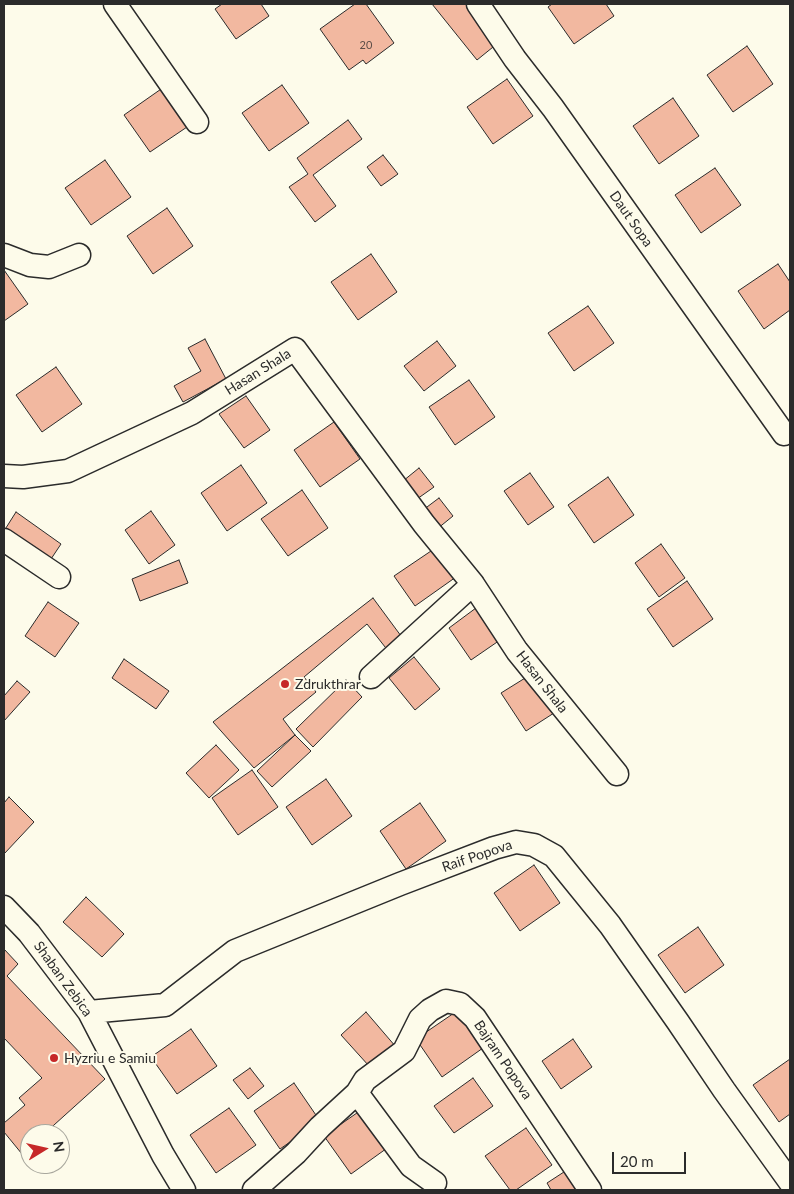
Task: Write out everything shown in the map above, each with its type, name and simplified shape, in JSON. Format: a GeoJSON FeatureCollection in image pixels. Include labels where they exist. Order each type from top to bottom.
{"type":"FeatureCollection","features":[{"type":"Feature","properties":{"kind":"street"},"geometry":{"type":"LineString","coordinates":[[115,4],[196,122]]}},
{"type":"Feature","properties":{"kind":"street","name":"Daut Sopa"},"geometry":{"type":"LineString","coordinates":[[478,4],[515,59],[553,108],[784,434]]}},
{"type":"Feature","properties":{"kind":"street"},"geometry":{"type":"LineString","coordinates":[[4,256],[30,265],[49,267],[79,255]]}},
{"type":"Feature","properties":{"kind":"street","name":"Hasan Shala"},"geometry":{"type":"LineString","coordinates":[[4,476],[23,477],[68,471],[192,413],[295,348],[424,524],[473,584],[517,651],[617,774]]}},
{"type":"Feature","properties":{"kind":"street"},"geometry":{"type":"LineString","coordinates":[[4,540],[59,577]]}},
{"type":"Feature","properties":{"kind":"street"},"geometry":{"type":"LineString","coordinates":[[371,677],[473,584]]}},
{"type":"Feature","properties":{"kind":"street","name":"Raif Popova"},"geometry":{"type":"LineString","coordinates":[[89,1012],[165,1005],[235,951],[487,850],[516,842],[534,845],[554,856],[610,925],[790,1182]]}},
{"type":"Feature","properties":{"kind":"street","name":"Shaban Zebica"},"geometry":{"type":"LineString","coordinates":[[4,907],[29,933],[89,1012],[163,1155],[184,1190]]}},
{"type":"Feature","properties":{"kind":"street","name":"Bajram Popova"},"geometry":{"type":"LineString","coordinates":[[254,1190],[296,1154],[320,1127],[356,1093],[365,1080],[404,1051],[420,1019],[430,1010],[446,1001],[460,1004],[475,1018],[590,1190]]}},
{"type":"Feature","properties":{"kind":"street"},"geometry":{"type":"LineString","coordinates":[[356,1093],[411,1166],[435,1183]]}},
{"type":"Feature","properties":{"kind":"building"},"geometry":{"type":"Polygon","coordinates":[[[222,4],[261,4],[269,16],[236,39],[215,9],[222,4]]]}},
{"type":"Feature","properties":{"kind":"building"},"geometry":{"type":"Polygon","coordinates":[[[355,4],[366,4],[394,43],[366,64],[363,60],[349,70],[320,29],[355,4]]]}},
{"type":"Feature","properties":{"kind":"building"},"geometry":{"type":"Polygon","coordinates":[[[432,4],[466,4],[498,43],[477,60],[432,4]]]}},
{"type":"Feature","properties":{"kind":"building"},"geometry":{"type":"Polygon","coordinates":[[[552,4],[606,4],[614,16],[574,44],[548,7],[552,4]]]}},
{"type":"Feature","properties":{"kind":"building"},"geometry":{"type":"Polygon","coordinates":[[[747,46],[773,84],[733,112],[707,75],[747,46]]]}},
{"type":"Feature","properties":{"kind":"building"},"geometry":{"type":"Polygon","coordinates":[[[507,79],[533,116],[493,144],[467,107],[507,79]]]}},
{"type":"Feature","properties":{"kind":"building"},"geometry":{"type":"Polygon","coordinates":[[[282,85],[309,123],[269,151],[242,113],[282,85]]]}},
{"type":"Feature","properties":{"kind":"building"},"geometry":{"type":"Polygon","coordinates":[[[164,87],[190,125],[150,152],[124,115],[164,87]]]}},
{"type":"Feature","properties":{"kind":"building"},"geometry":{"type":"Polygon","coordinates":[[[673,98],[699,136],[659,164],[633,126],[673,98]]]}},
{"type":"Feature","properties":{"kind":"building"},"geometry":{"type":"Polygon","coordinates":[[[348,120],[362,139],[313,175],[336,206],[315,222],[289,187],[308,174],[297,158],[348,120]]]}},
{"type":"Feature","properties":{"kind":"building"},"geometry":{"type":"Polygon","coordinates":[[[383,155],[398,174],[381,186],[367,167],[383,155]]]}},
{"type":"Feature","properties":{"kind":"building"},"geometry":{"type":"Polygon","coordinates":[[[105,160],[131,197],[91,225],[65,188],[105,160]]]}},
{"type":"Feature","properties":{"kind":"building"},"geometry":{"type":"Polygon","coordinates":[[[715,168],[741,205],[701,233],[675,195],[715,168]]]}},
{"type":"Feature","properties":{"kind":"building"},"geometry":{"type":"Polygon","coordinates":[[[167,208],[193,246],[153,274],[127,236],[167,208]]]}},
{"type":"Feature","properties":{"kind":"building"},"geometry":{"type":"Polygon","coordinates":[[[371,254],[397,292],[358,320],[331,282],[371,254]]]}},
{"type":"Feature","properties":{"kind":"building"},"geometry":{"type":"Polygon","coordinates":[[[778,264],[790,282],[790,310],[764,329],[738,291],[778,264]]]}},
{"type":"Feature","properties":{"kind":"building"},"geometry":{"type":"Polygon","coordinates":[[[4,270],[28,304],[4,321],[4,270]]]}},
{"type":"Feature","properties":{"kind":"building"},"geometry":{"type":"Polygon","coordinates":[[[588,306],[614,343],[574,371],[548,333],[588,306]]]}},
{"type":"Feature","properties":{"kind":"building"},"geometry":{"type":"Polygon","coordinates":[[[205,339],[226,379],[183,402],[174,386],[201,371],[188,348],[205,339]]]}},
{"type":"Feature","properties":{"kind":"building"},"geometry":{"type":"Polygon","coordinates":[[[437,341],[456,366],[424,391],[404,366],[437,341]]]}},
{"type":"Feature","properties":{"kind":"building"},"geometry":{"type":"Polygon","coordinates":[[[56,367],[82,404],[42,432],[16,395],[56,367]]]}},
{"type":"Feature","properties":{"kind":"building"},"geometry":{"type":"Polygon","coordinates":[[[469,380],[495,417],[455,445],[429,407],[469,380]]]}},
{"type":"Feature","properties":{"kind":"building"},"geometry":{"type":"Polygon","coordinates":[[[246,396],[270,430],[244,448],[219,414],[246,396]]]}},
{"type":"Feature","properties":{"kind":"building"},"geometry":{"type":"Polygon","coordinates":[[[334,422],[360,459],[320,487],[294,450],[334,422]]]}},
{"type":"Feature","properties":{"kind":"building"},"geometry":{"type":"Polygon","coordinates":[[[241,465],[267,503],[227,531],[201,493],[241,465]]]}},
{"type":"Feature","properties":{"kind":"building"},"geometry":{"type":"Polygon","coordinates":[[[419,468],[434,487],[417,499],[403,481],[419,468]]]}},
{"type":"Feature","properties":{"kind":"building"},"geometry":{"type":"Polygon","coordinates":[[[530,473],[554,507],[528,525],[504,491],[530,473]]]}},
{"type":"Feature","properties":{"kind":"building"},"geometry":{"type":"Polygon","coordinates":[[[608,477],[634,515],[594,543],[568,505],[608,477]]]}},
{"type":"Feature","properties":{"kind":"building"},"geometry":{"type":"Polygon","coordinates":[[[302,490],[328,528],[288,556],[261,519],[302,490]]]}},
{"type":"Feature","properties":{"kind":"building"},"geometry":{"type":"Polygon","coordinates":[[[439,498],[453,516],[437,529],[423,510],[439,498]]]}},
{"type":"Feature","properties":{"kind":"building"},"geometry":{"type":"Polygon","coordinates":[[[151,511],[175,545],[149,564],[125,530],[151,511]]]}},
{"type":"Feature","properties":{"kind":"building"},"geometry":{"type":"Polygon","coordinates":[[[16,512],[61,544],[49,562],[4,531],[16,512]]]}},
{"type":"Feature","properties":{"kind":"building"},"geometry":{"type":"Polygon","coordinates":[[[661,544],[685,578],[659,597],[635,563],[661,544]]]}},
{"type":"Feature","properties":{"kind":"building"},"geometry":{"type":"Polygon","coordinates":[[[434,549],[456,577],[415,606],[394,576],[434,549]]]}},
{"type":"Feature","properties":{"kind":"building"},"geometry":{"type":"Polygon","coordinates":[[[179,560],[188,583],[140,601],[132,579],[179,560]]]}},
{"type":"Feature","properties":{"kind":"building"},"geometry":{"type":"Polygon","coordinates":[[[687,581],[713,619],[673,647],[647,609],[687,581]]]}},
{"type":"Feature","properties":{"kind":"building","name":"Zdrukthrar"},"geometry":{"type":"Polygon","coordinates":[[[373,598],[404,640],[389,652],[367,624],[304,677],[316,692],[283,719],[295,735],[254,768],[213,722],[373,598]]]}},
{"type":"Feature","properties":{"kind":"building"},"geometry":{"type":"Polygon","coordinates":[[[48,602],[79,623],[55,657],[25,636],[48,602]]]}},
{"type":"Feature","properties":{"kind":"building"},"geometry":{"type":"Polygon","coordinates":[[[480,605],[503,638],[471,660],[449,628],[480,605]]]}},
{"type":"Feature","properties":{"kind":"building"},"geometry":{"type":"Polygon","coordinates":[[[414,657],[440,689],[415,710],[389,678],[414,657]]]}},
{"type":"Feature","properties":{"kind":"building"},"geometry":{"type":"Polygon","coordinates":[[[124,659],[169,691],[156,709],[112,678],[124,659]]]}},
{"type":"Feature","properties":{"kind":"building"},"geometry":{"type":"Polygon","coordinates":[[[530,675],[554,713],[526,731],[501,693],[530,675]]]}},
{"type":"Feature","properties":{"kind":"building"},"geometry":{"type":"Polygon","coordinates":[[[346,680],[362,697],[313,747],[296,729],[346,680]]]}},
{"type":"Feature","properties":{"kind":"building"},"geometry":{"type":"Polygon","coordinates":[[[17,681],[30,692],[4,721],[4,696],[17,681]]]}},
{"type":"Feature","properties":{"kind":"building"},"geometry":{"type":"Polygon","coordinates":[[[295,735],[311,751],[272,787],[257,771],[295,735]]]}},
{"type":"Feature","properties":{"kind":"building"},"geometry":{"type":"Polygon","coordinates":[[[216,745],[239,770],[209,798],[186,773],[216,745]]]}},
{"type":"Feature","properties":{"kind":"building"},"geometry":{"type":"Polygon","coordinates":[[[252,770],[278,807],[238,835],[212,798],[252,770]]]}},
{"type":"Feature","properties":{"kind":"building"},"geometry":{"type":"Polygon","coordinates":[[[326,779],[352,816],[312,845],[286,807],[326,779]]]}},
{"type":"Feature","properties":{"kind":"building"},"geometry":{"type":"Polygon","coordinates":[[[9,797],[34,822],[4,854],[4,803],[9,797]]]}},
{"type":"Feature","properties":{"kind":"building"},"geometry":{"type":"Polygon","coordinates":[[[420,803],[446,841],[406,869],[380,831],[420,803]]]}},
{"type":"Feature","properties":{"kind":"building"},"geometry":{"type":"Polygon","coordinates":[[[534,865],[560,903],[520,931],[494,893],[534,865]]]}},
{"type":"Feature","properties":{"kind":"building"},"geometry":{"type":"Polygon","coordinates":[[[86,897],[124,934],[102,957],[63,922],[86,897]]]}},
{"type":"Feature","properties":{"kind":"building"},"geometry":{"type":"Polygon","coordinates":[[[698,927],[724,965],[685,993],[658,955],[698,927]]]}},
{"type":"Feature","properties":{"kind":"building","name":"Hyzriu e Samiu"},"geometry":{"type":"Polygon","coordinates":[[[4,949],[18,964],[7,976],[105,1079],[55,1124],[20,1124],[20,1152],[4,1132],[4,1123],[25,1105],[19,1098],[42,1078],[4,1038],[4,949]]]}},
{"type":"Feature","properties":{"kind":"building"},"geometry":{"type":"Polygon","coordinates":[[[457,1011],[483,1048],[442,1077],[416,1039],[457,1011]]]}},
{"type":"Feature","properties":{"kind":"building"},"geometry":{"type":"Polygon","coordinates":[[[366,1012],[396,1047],[369,1066],[341,1035],[366,1012]]]}},
{"type":"Feature","properties":{"kind":"building"},"geometry":{"type":"Polygon","coordinates":[[[191,1029],[217,1066],[177,1094],[151,1057],[191,1029]]]}},
{"type":"Feature","properties":{"kind":"building"},"geometry":{"type":"Polygon","coordinates":[[[573,1039],[592,1067],[561,1089],[542,1061],[573,1039]]]}},
{"type":"Feature","properties":{"kind":"building"},"geometry":{"type":"Polygon","coordinates":[[[790,1059],[790,1114],[779,1122],[753,1085],[790,1059]]]}},
{"type":"Feature","properties":{"kind":"building"},"geometry":{"type":"Polygon","coordinates":[[[250,1068],[264,1086],[248,1099],[233,1080],[250,1068]]]}},
{"type":"Feature","properties":{"kind":"building"},"geometry":{"type":"Polygon","coordinates":[[[473,1078],[493,1106],[454,1133],[434,1106],[473,1078]]]}},
{"type":"Feature","properties":{"kind":"building"},"geometry":{"type":"Polygon","coordinates":[[[294,1083],[320,1121],[280,1149],[254,1111],[294,1083]]]}},
{"type":"Feature","properties":{"kind":"building"},"geometry":{"type":"Polygon","coordinates":[[[229,1108],[256,1145],[216,1173],[190,1135],[229,1108]]]}},
{"type":"Feature","properties":{"kind":"building"},"geometry":{"type":"Polygon","coordinates":[[[364,1108],[390,1146],[351,1174],[324,1136],[364,1108]]]}},
{"type":"Feature","properties":{"kind":"building"},"geometry":{"type":"Polygon","coordinates":[[[526,1128],[552,1165],[516,1190],[510,1190],[485,1156],[526,1128]]]}},
{"type":"Feature","properties":{"kind":"building"},"geometry":{"type":"Polygon","coordinates":[[[567,1170],[580,1190],[551,1190],[547,1183],[567,1170]]]}},
{"type":"Feature","properties":{"kind":"place","name":"Zdrukthrar"},"geometry":{"type":"Point","coordinates":[285,684]}},
{"type":"Feature","properties":{"kind":"place","name":"Hyzriu e Samiu"},"geometry":{"type":"Point","coordinates":[54,1058]}}]}
